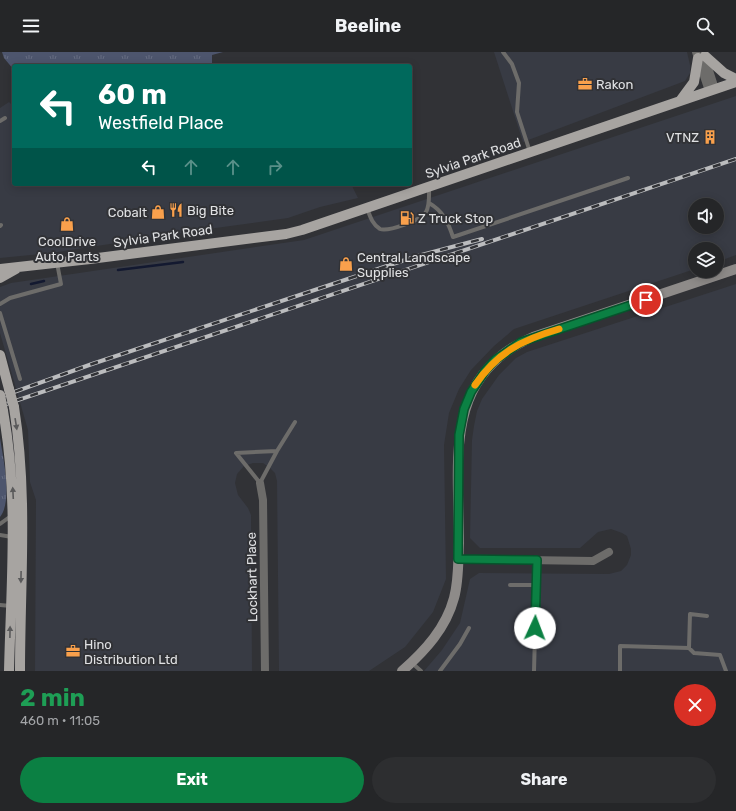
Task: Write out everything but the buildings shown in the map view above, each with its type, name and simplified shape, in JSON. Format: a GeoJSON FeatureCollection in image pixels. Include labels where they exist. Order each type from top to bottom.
{"type":"FeatureCollection","features":[{"type":"Feature","properties":{"kind":"main road"},"geometry":{"type":"LineString","coordinates":[[680,101],[694,82],[701,55],[724,73],[736,79]]}},
{"type":"Feature","properties":{"kind":"main road","name":"Sylvia Park Road"},"geometry":{"type":"LineString","coordinates":[[0,269],[286,234],[367,208],[736,82]]}},
{"type":"Feature","properties":{"kind":"main road"},"geometry":{"type":"LineString","coordinates":[[0,278],[17,268]]}},
{"type":"Feature","properties":{"kind":"main road"},"geometry":{"type":"LineString","coordinates":[[0,355],[14,407],[19,441],[22,486],[18,538],[10,605],[9,671]]}},
{"type":"Feature","properties":{"kind":"main road"},"geometry":{"type":"LineString","coordinates":[[0,395],[12,479],[14,513],[18,538],[20,671]]}},
{"type":"Feature","properties":{"kind":"street"},"geometry":{"type":"LineString","coordinates":[[701,55],[712,90]]}},
{"type":"Feature","properties":{"kind":"street"},"geometry":{"type":"LineString","coordinates":[[402,671],[412,663],[436,636],[446,620],[454,598],[458,559],[459,435],[464,409],[471,392],[485,371],[495,360],[521,342],[533,337],[736,269]]}},
{"type":"Feature","properties":{"kind":"street","name":"Lockhart Place"},"geometry":{"type":"LineString","coordinates":[[260,483],[263,500],[265,671]]}},
{"type":"Feature","properties":{"kind":"street"},"geometry":{"type":"LineString","coordinates":[[458,559],[593,561],[609,552]]}},
{"type":"Feature","properties":{"kind":"lane"},"geometry":{"type":"LineString","coordinates":[[503,52],[512,64],[519,83],[517,112],[530,152]]}},
{"type":"Feature","properties":{"kind":"lane"},"geometry":{"type":"LineString","coordinates":[[0,121],[5,118]]}},
{"type":"Feature","properties":{"kind":"lane"},"geometry":{"type":"LineString","coordinates":[[429,203],[438,208],[447,219],[453,237],[628,178]]}},
{"type":"Feature","properties":{"kind":"lane"},"geometry":{"type":"LineString","coordinates":[[367,208],[372,222],[381,229],[391,229],[422,217],[426,212],[429,203],[429,187]]}},
{"type":"Feature","properties":{"kind":"lane"},"geometry":{"type":"LineString","coordinates":[[0,304],[10,298],[61,284],[57,263]]}},
{"type":"Feature","properties":{"kind":"lane"},"geometry":{"type":"LineString","coordinates":[[0,312],[20,379]]}},
{"type":"Feature","properties":{"kind":"lane"},"geometry":{"type":"LineString","coordinates":[[277,451],[236,453],[260,483],[295,422]]}},
{"type":"Feature","properties":{"kind":"lane"},"geometry":{"type":"LineString","coordinates":[[0,524],[14,513]]}},
{"type":"Feature","properties":{"kind":"lane"},"geometry":{"type":"LineString","coordinates":[[0,535],[18,538]]}},
{"type":"Feature","properties":{"kind":"lane"},"geometry":{"type":"LineString","coordinates":[[534,671],[537,560]]}},
{"type":"Feature","properties":{"kind":"lane"},"geometry":{"type":"LineString","coordinates":[[510,585],[536,586]]}},
{"type":"Feature","properties":{"kind":"lane"},"geometry":{"type":"LineString","coordinates":[[0,605],[10,605],[20,616]]}},
{"type":"Feature","properties":{"kind":"lane"},"geometry":{"type":"LineString","coordinates":[[689,648],[690,614],[707,616]]}},
{"type":"Feature","properties":{"kind":"lane"},"geometry":{"type":"LineString","coordinates":[[440,671],[470,628]]}},
{"type":"Feature","properties":{"kind":"lane"},"geometry":{"type":"LineString","coordinates":[[620,671],[620,646],[689,648],[694,653],[720,655],[726,671]]}},
{"type":"Feature","properties":{"kind":"lane"},"geometry":{"type":"LineString","coordinates":[[412,663],[421,671]]}},
{"type":"Feature","properties":{"kind":"shaded area"},"geometry":{"type":"Polygon","coordinates":[[[494,52],[687,52],[690,73],[685,81],[523,142],[494,52]]]}},
{"type":"Feature","properties":{"kind":"shaded area"},"geometry":{"type":"Polygon","coordinates":[[[736,96],[736,255],[724,259],[724,242],[688,242],[688,271],[514,329],[494,346],[471,370],[459,389],[449,413],[444,445],[446,579],[433,612],[405,647],[369,671],[279,671],[277,481],[275,473],[270,468],[263,463],[253,463],[244,466],[237,474],[235,483],[238,495],[248,508],[251,515],[252,671],[35,671],[36,500],[30,482],[28,430],[0,333],[0,287],[11,283],[304,240],[736,96]]]}},
{"type":"Feature","properties":{"kind":"shaded area"},"geometry":{"type":"Polygon","coordinates":[[[9,102],[12,105],[12,186],[352,186],[358,198],[320,207],[288,218],[51,253],[0,258],[0,108],[9,102]]]}},
{"type":"Feature","properties":{"kind":"shaded area"},"geometry":{"type":"Polygon","coordinates":[[[736,284],[736,671],[424,671],[442,650],[460,623],[470,579],[479,573],[609,574],[621,571],[627,565],[631,555],[631,549],[627,536],[611,529],[598,532],[580,548],[480,548],[470,538],[472,440],[474,426],[477,411],[482,399],[499,375],[516,358],[527,352],[736,284]]]}},
{"type":"Feature","properties":{"kind":"green space"},"geometry":{"type":"Polygon","coordinates":[[[2,52],[223,52],[212,55],[213,64],[12,64],[12,68],[4,58],[2,52]]]}},
{"type":"Feature","properties":{"kind":"green space"},"geometry":{"type":"Polygon","coordinates":[[[0,438],[7,490],[4,510],[0,517],[0,438]]]}},
{"type":"Feature","properties":{"kind":"waterway"},"geometry":{"type":"LineString","coordinates":[[118,270],[183,262]]}},
{"type":"Feature","properties":{"kind":"waterway"},"geometry":{"type":"LineString","coordinates":[[31,284],[44,281]]}},
{"type":"Feature","properties":{"kind":"railway"},"geometry":{"type":"LineString","coordinates":[[0,406],[736,159]]}},
{"type":"Feature","properties":{"kind":"railway"},"geometry":{"type":"LineString","coordinates":[[0,397],[92,364],[414,257],[482,239]]}},
{"type":"Feature","properties":{"kind":"slow traffic"},"geometry":{"type":"LineString","coordinates":[[475,385],[485,371],[505,352],[521,342],[559,329]]}},
{"type":"Feature","properties":{"kind":"place","name":"Rakon"},"geometry":{"type":"Point","coordinates":[585,84]}},
{"type":"Feature","properties":{"kind":"place","name":"VTNZ"},"geometry":{"type":"Point","coordinates":[710,137]}},
{"type":"Feature","properties":{"kind":"place","name":"Big Bite"},"geometry":{"type":"Point","coordinates":[176,210]}},
{"type":"Feature","properties":{"kind":"place","name":"Cobalt"},"geometry":{"type":"Point","coordinates":[158,212]}},
{"type":"Feature","properties":{"kind":"place","name":"Z Truck Stop"},"geometry":{"type":"Point","coordinates":[407,218]}},
{"type":"Feature","properties":{"kind":"place","name":"CoolDrive Auto Parts"},"geometry":{"type":"Point","coordinates":[67,224]}},
{"type":"Feature","properties":{"kind":"place","name":"Central Landscape Supplies"},"geometry":{"type":"Point","coordinates":[346,264]}},
{"type":"Feature","properties":{"kind":"place","name":"Hino Distribution Ltd"},"geometry":{"type":"Point","coordinates":[73,651]}},
{"type":"Feature","properties":{"kind":"route"},"geometry":{"type":"LineString","coordinates":[[535,628],[537,560],[458,559],[459,435],[464,409],[471,392],[485,371],[495,360],[521,342],[646,300]]}}]}
